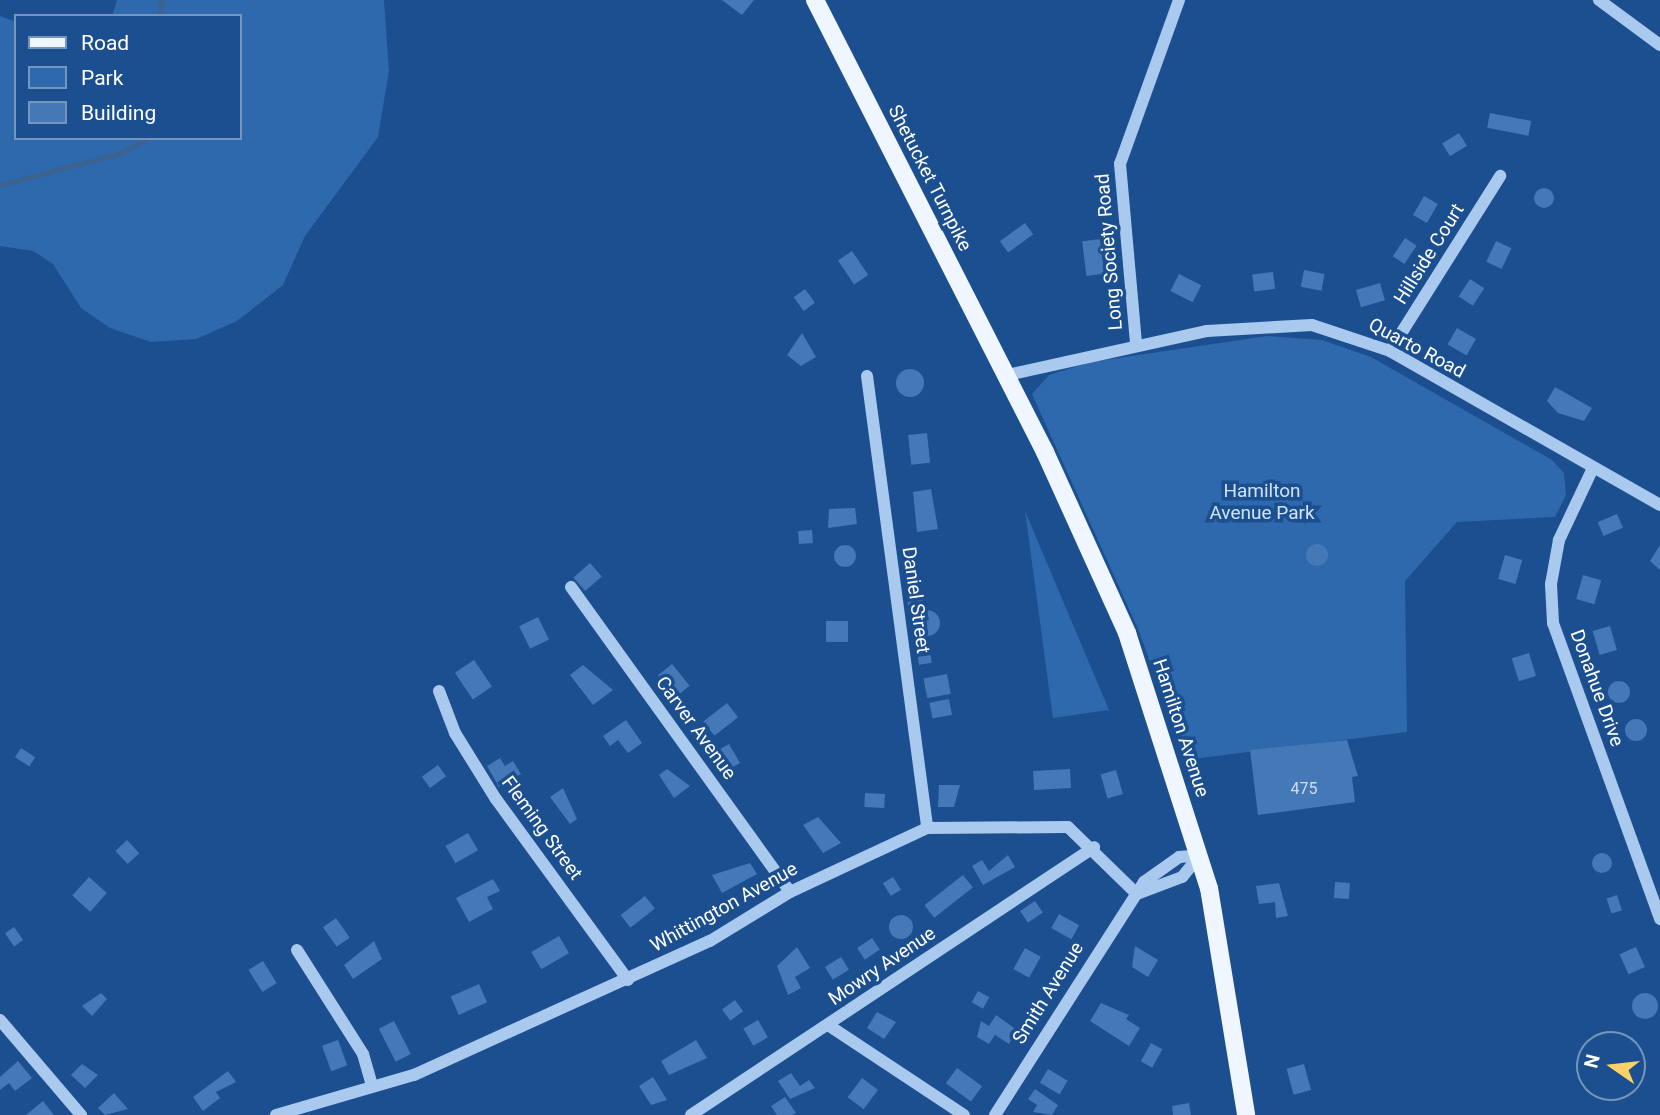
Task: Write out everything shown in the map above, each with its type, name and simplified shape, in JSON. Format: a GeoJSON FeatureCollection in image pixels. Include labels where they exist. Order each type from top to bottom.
{"type":"FeatureCollection","features":[{"type":"Feature","properties":{"kind":"main road","name":"Shetucket Turnpike"},"geometry":{"type":"LineString","coordinates":[[815,0],[1007,375]]}},
{"type":"Feature","properties":{"kind":"main road","name":"Hamilton Avenue"},"geometry":{"type":"LineString","coordinates":[[1007,375],[1127,633],[1200,855],[1246,1115]]}},
{"type":"Feature","properties":{"kind":"street","name":"Long Society Road"},"geometry":{"type":"LineString","coordinates":[[1136,343],[1121,164],[1179,0]]}},
{"type":"Feature","properties":{"kind":"street"},"geometry":{"type":"LineString","coordinates":[[1599,0],[1660,44]]}},
{"type":"Feature","properties":{"kind":"street","name":"Hillside Court"},"geometry":{"type":"LineString","coordinates":[[1390,351],[1500,176]]}},
{"type":"Feature","properties":{"kind":"street","name":"Quarto Road"},"geometry":{"type":"LineString","coordinates":[[1007,375],[1136,343],[1312,325],[1390,351],[1660,505]]}},
{"type":"Feature","properties":{"kind":"street","name":"Daniel Street"},"geometry":{"type":"LineString","coordinates":[[867,376],[927,828]]}},
{"type":"Feature","properties":{"kind":"street","name":"Donahue Drive"},"geometry":{"type":"LineString","coordinates":[[1593,468],[1559,540],[1551,584],[1553,622],[1660,919]]}},
{"type":"Feature","properties":{"kind":"street","name":"Carver Avenue"},"geometry":{"type":"LineString","coordinates":[[570,587],[790,892]]}},
{"type":"Feature","properties":{"kind":"street","name":"Fleming Street"},"geometry":{"type":"LineString","coordinates":[[439,691],[455,733],[496,799],[628,980]]}},
{"type":"Feature","properties":{"kind":"street","name":"Whittington Avenue"},"geometry":{"type":"LineString","coordinates":[[276,1115],[414,1075],[628,980],[790,892],[927,828],[1068,827],[1094,847],[1137,894]]}},
{"type":"Feature","properties":{"kind":"street","name":"Mowry Avenue"},"geometry":{"type":"LineString","coordinates":[[691,1115],[1094,847]]}},
{"type":"Feature","properties":{"kind":"street"},"geometry":{"type":"LineString","coordinates":[[1137,894],[1182,877],[1200,855]]}},
{"type":"Feature","properties":{"kind":"street","name":"Smith Avenue"},"geometry":{"type":"LineString","coordinates":[[995,1115],[1137,894],[1156,871],[1200,855]]}},
{"type":"Feature","properties":{"kind":"street"},"geometry":{"type":"LineString","coordinates":[[297,950],[363,1054],[372,1085]]}},
{"type":"Feature","properties":{"kind":"street"},"geometry":{"type":"LineString","coordinates":[[0,1020],[81,1115]]}},
{"type":"Feature","properties":{"kind":"street"},"geometry":{"type":"LineString","coordinates":[[828,1025],[964,1115]]}},
{"type":"Feature","properties":{"kind":"green space"},"geometry":{"type":"Polygon","coordinates":[[[117,0],[384,0],[389,71],[378,137],[305,236],[283,285],[237,321],[196,339],[151,342],[110,328],[81,308],[53,264],[33,251],[0,246],[0,16],[14,21],[14,140],[242,140],[242,14],[113,14],[117,0]]]}},
{"type":"Feature","properties":{"kind":"green space","name":"Hamilton Avenue Park"},"geometry":{"type":"Polygon","coordinates":[[[1267,336],[1322,340],[1371,357],[1552,460],[1564,473],[1566,495],[1555,517],[1457,522],[1405,581],[1407,732],[1185,760],[1139,631],[1032,394],[1049,375],[1091,362],[1267,336]]]}},
{"type":"Feature","properties":{"kind":"green space"},"geometry":{"type":"Polygon","coordinates":[[[1025,511],[1109,710],[1053,718],[1025,511]]]}},
{"type":"Feature","properties":{"kind":"building"},"geometry":{"type":"Polygon","coordinates":[[[722,0],[754,0],[742,15],[722,0]]]}},
{"type":"Feature","properties":{"kind":"building"},"geometry":{"type":"Polygon","coordinates":[[[1490,113],[1531,121],[1528,136],[1487,128],[1490,113]]]}},
{"type":"Feature","properties":{"kind":"building"},"geometry":{"type":"Polygon","coordinates":[[[1459,133],[1467,146],[1450,156],[1442,144],[1459,133]]]}},
{"type":"Feature","properties":{"kind":"building"},"geometry":{"type":"Polygon","coordinates":[[[1540,188],[1548,188],[1554,198],[1548,208],[1540,208],[1534,202],[1534,194],[1540,188]]]}},
{"type":"Feature","properties":{"kind":"building"},"geometry":{"type":"Polygon","coordinates":[[[1424,196],[1438,204],[1427,223],[1413,215],[1424,196]]]}},
{"type":"Feature","properties":{"kind":"building"},"geometry":{"type":"Polygon","coordinates":[[[1025,223],[1033,234],[1008,253],[1000,241],[1025,223]]]}},
{"type":"Feature","properties":{"kind":"building"},"geometry":{"type":"Polygon","coordinates":[[[1405,238],[1417,246],[1404,264],[1393,256],[1405,238]]]}},
{"type":"Feature","properties":{"kind":"building"},"geometry":{"type":"Polygon","coordinates":[[[1100,239],[1104,274],[1086,276],[1082,241],[1100,239]]]}},
{"type":"Feature","properties":{"kind":"building"},"geometry":{"type":"Polygon","coordinates":[[[1496,241],[1511,248],[1502,269],[1486,262],[1496,241]]]}},
{"type":"Feature","properties":{"kind":"building"},"geometry":{"type":"Polygon","coordinates":[[[852,251],[868,275],[854,285],[838,261],[852,251]]]}},
{"type":"Feature","properties":{"kind":"building"},"geometry":{"type":"Polygon","coordinates":[[[1304,270],[1325,274],[1321,291],[1301,287],[1304,270]]]}},
{"type":"Feature","properties":{"kind":"building"},"geometry":{"type":"Polygon","coordinates":[[[1273,272],[1275,289],[1254,291],[1252,275],[1273,272]]]}},
{"type":"Feature","properties":{"kind":"building"},"geometry":{"type":"Polygon","coordinates":[[[1179,274],[1201,285],[1193,302],[1170,291],[1179,274]]]}},
{"type":"Feature","properties":{"kind":"building"},"geometry":{"type":"Polygon","coordinates":[[[1470,279],[1484,288],[1473,306],[1459,297],[1470,279]]]}},
{"type":"Feature","properties":{"kind":"building"},"geometry":{"type":"Polygon","coordinates":[[[1380,283],[1385,300],[1361,307],[1356,290],[1380,283]]]}},
{"type":"Feature","properties":{"kind":"building"},"geometry":{"type":"Polygon","coordinates":[[[805,289],[815,303],[804,311],[794,297],[805,289]]]}},
{"type":"Feature","properties":{"kind":"building"},"geometry":{"type":"Polygon","coordinates":[[[1457,328],[1476,339],[1467,355],[1448,344],[1457,328]]]}},
{"type":"Feature","properties":{"kind":"building"},"geometry":{"type":"Polygon","coordinates":[[[802,333],[816,357],[801,366],[787,355],[802,333]]]}},
{"type":"Feature","properties":{"kind":"building"},"geometry":{"type":"Polygon","coordinates":[[[910,369],[920,373],[924,383],[920,393],[910,397],[900,393],[896,383],[900,373],[910,369]]]}},
{"type":"Feature","properties":{"kind":"building"},"geometry":{"type":"Polygon","coordinates":[[[1555,387],[1592,408],[1584,421],[1558,413],[1547,401],[1555,387]]]}},
{"type":"Feature","properties":{"kind":"building"},"geometry":{"type":"Polygon","coordinates":[[[927,433],[930,463],[911,465],[908,435],[927,433]]]}},
{"type":"Feature","properties":{"kind":"building"},"geometry":{"type":"Polygon","coordinates":[[[931,489],[938,529],[917,532],[913,492],[931,489]]]}},
{"type":"Feature","properties":{"kind":"building"},"geometry":{"type":"Polygon","coordinates":[[[855,508],[857,524],[828,528],[829,509],[855,508]]]}},
{"type":"Feature","properties":{"kind":"building"},"geometry":{"type":"Polygon","coordinates":[[[1617,514],[1623,528],[1604,536],[1598,522],[1617,514]]]}},
{"type":"Feature","properties":{"kind":"building"},"geometry":{"type":"Polygon","coordinates":[[[812,530],[813,543],[799,544],[798,531],[812,530]]]}},
{"type":"Feature","properties":{"kind":"building"},"geometry":{"type":"Polygon","coordinates":[[[1317,544],[1325,547],[1328,555],[1325,563],[1317,566],[1309,563],[1306,555],[1309,547],[1317,544]]]}},
{"type":"Feature","properties":{"kind":"building"},"geometry":{"type":"Polygon","coordinates":[[[845,545],[853,548],[856,556],[853,564],[845,567],[837,564],[834,556],[837,548],[845,545]]]}},
{"type":"Feature","properties":{"kind":"building"},"geometry":{"type":"Polygon","coordinates":[[[1660,545],[1660,570],[1650,561],[1660,545]]]}},
{"type":"Feature","properties":{"kind":"building"},"geometry":{"type":"Polygon","coordinates":[[[1505,555],[1522,560],[1515,584],[1498,579],[1505,555]]]}},
{"type":"Feature","properties":{"kind":"building"},"geometry":{"type":"Polygon","coordinates":[[[590,563],[602,577],[585,591],[573,577],[590,563]]]}},
{"type":"Feature","properties":{"kind":"building"},"geometry":{"type":"Polygon","coordinates":[[[1583,575],[1601,580],[1594,604],[1576,599],[1583,575]]]}},
{"type":"Feature","properties":{"kind":"building"},"geometry":{"type":"Polygon","coordinates":[[[922,594],[923,605],[908,606],[907,595],[922,594]]]}},
{"type":"Feature","properties":{"kind":"building"},"geometry":{"type":"Polygon","coordinates":[[[927,610],[936,614],[940,623],[936,632],[927,636],[918,632],[914,623],[918,614],[927,610]]]}},
{"type":"Feature","properties":{"kind":"building"},"geometry":{"type":"Polygon","coordinates":[[[538,617],[549,639],[530,649],[519,626],[538,617]]]}},
{"type":"Feature","properties":{"kind":"building"},"geometry":{"type":"Polygon","coordinates":[[[826,621],[848,621],[848,642],[826,642],[826,621]]]}},
{"type":"Feature","properties":{"kind":"building"},"geometry":{"type":"Polygon","coordinates":[[[1610,626],[1617,650],[1600,655],[1593,631],[1610,626]]]}},
{"type":"Feature","properties":{"kind":"building"},"geometry":{"type":"Polygon","coordinates":[[[929,645],[932,663],[919,665],[916,647],[929,645]]]}},
{"type":"Feature","properties":{"kind":"building"},"geometry":{"type":"Polygon","coordinates":[[[1529,653],[1536,676],[1519,681],[1512,658],[1529,653]]]}},
{"type":"Feature","properties":{"kind":"building"},"geometry":{"type":"Polygon","coordinates":[[[474,660],[492,687],[473,699],[455,673],[474,660]]]}},
{"type":"Feature","properties":{"kind":"building"},"geometry":{"type":"Polygon","coordinates":[[[672,664],[690,686],[676,697],[658,675],[672,664]]]}},
{"type":"Feature","properties":{"kind":"building"},"geometry":{"type":"Polygon","coordinates":[[[583,665],[613,690],[593,705],[570,675],[583,665]]]}},
{"type":"Feature","properties":{"kind":"building"},"geometry":{"type":"Polygon","coordinates":[[[947,674],[951,694],[927,698],[923,679],[947,674]]]}},
{"type":"Feature","properties":{"kind":"building"},"geometry":{"type":"Polygon","coordinates":[[[1615,681],[1623,681],[1630,688],[1630,696],[1623,703],[1615,703],[1608,696],[1608,688],[1615,681]]]}},
{"type":"Feature","properties":{"kind":"building"},"geometry":{"type":"Polygon","coordinates":[[[949,699],[952,715],[932,719],[929,703],[949,699]]]}},
{"type":"Feature","properties":{"kind":"building"},"geometry":{"type":"Polygon","coordinates":[[[727,703],[738,717],[714,736],[703,721],[727,703]]]}},
{"type":"Feature","properties":{"kind":"building"},"geometry":{"type":"Polygon","coordinates":[[[1636,719],[1644,722],[1647,730],[1644,738],[1636,741],[1628,738],[1625,730],[1628,722],[1636,719]]]}},
{"type":"Feature","properties":{"kind":"building"},"geometry":{"type":"Polygon","coordinates":[[[626,720],[642,743],[628,753],[618,740],[610,746],[603,736],[626,720]]]}},
{"type":"Feature","properties":{"kind":"building"},"geometry":{"type":"Polygon","coordinates":[[[1347,740],[1358,776],[1352,777],[1355,802],[1258,815],[1250,750],[1347,740]]]}},
{"type":"Feature","properties":{"kind":"building"},"geometry":{"type":"Polygon","coordinates":[[[729,744],[740,763],[724,772],[713,753],[729,744]]]}},
{"type":"Feature","properties":{"kind":"building"},"geometry":{"type":"Polygon","coordinates":[[[21,748],[35,757],[29,766],[15,757],[21,748]]]}},
{"type":"Feature","properties":{"kind":"building"},"geometry":{"type":"Polygon","coordinates":[[[500,758],[505,766],[513,761],[521,774],[499,787],[487,766],[500,758]]]}},
{"type":"Feature","properties":{"kind":"building"},"geometry":{"type":"Polygon","coordinates":[[[438,765],[446,776],[430,788],[422,777],[438,765]]]}},
{"type":"Feature","properties":{"kind":"building"},"geometry":{"type":"Polygon","coordinates":[[[667,769],[690,786],[674,798],[659,775],[667,769]]]}},
{"type":"Feature","properties":{"kind":"building"},"geometry":{"type":"Polygon","coordinates":[[[1070,769],[1071,788],[1034,790],[1033,771],[1070,769]]]}},
{"type":"Feature","properties":{"kind":"building"},"geometry":{"type":"Polygon","coordinates":[[[1116,770],[1123,794],[1108,798],[1101,774],[1116,770]]]}},
{"type":"Feature","properties":{"kind":"building"},"geometry":{"type":"Polygon","coordinates":[[[939,785],[960,785],[954,807],[938,807],[939,785]]]}},
{"type":"Feature","properties":{"kind":"building"},"geometry":{"type":"Polygon","coordinates":[[[563,788],[577,819],[570,824],[550,797],[563,788]]]}},
{"type":"Feature","properties":{"kind":"building"},"geometry":{"type":"Polygon","coordinates":[[[865,793],[885,794],[884,808],[864,807],[865,793]]]}},
{"type":"Feature","properties":{"kind":"building"},"geometry":{"type":"Polygon","coordinates":[[[818,817],[841,843],[823,853],[803,825],[818,817]]]}},
{"type":"Feature","properties":{"kind":"building"},"geometry":{"type":"Polygon","coordinates":[[[468,833],[478,850],[455,863],[445,846],[468,833]]]}},
{"type":"Feature","properties":{"kind":"building"},"geometry":{"type":"Polygon","coordinates":[[[127,840],[139,853],[128,864],[115,851],[127,840]]]}},
{"type":"Feature","properties":{"kind":"building"},"geometry":{"type":"Polygon","coordinates":[[[1598,853],[1606,853],[1612,863],[1606,873],[1598,873],[1592,867],[1592,859],[1598,853]]]}},
{"type":"Feature","properties":{"kind":"building"},"geometry":{"type":"Polygon","coordinates":[[[1008,855],[1015,867],[983,885],[972,866],[982,860],[989,871],[1008,855]]]}},
{"type":"Feature","properties":{"kind":"building"},"geometry":{"type":"Polygon","coordinates":[[[750,863],[757,874],[722,893],[712,875],[750,863]]]}},
{"type":"Feature","properties":{"kind":"building"},"geometry":{"type":"Polygon","coordinates":[[[963,875],[973,888],[934,918],[924,905],[963,875]]]}},
{"type":"Feature","properties":{"kind":"building"},"geometry":{"type":"Polygon","coordinates":[[[89,877],[107,893],[90,912],[72,896],[89,877]]]}},
{"type":"Feature","properties":{"kind":"building"},"geometry":{"type":"Polygon","coordinates":[[[893,877],[901,890],[891,896],[883,883],[893,877]]]}},
{"type":"Feature","properties":{"kind":"building"},"geometry":{"type":"Polygon","coordinates":[[[493,879],[500,891],[487,897],[493,909],[469,922],[456,898],[493,879]]]}},
{"type":"Feature","properties":{"kind":"building"},"geometry":{"type":"Polygon","coordinates":[[[1335,882],[1350,883],[1349,899],[1334,898],[1335,882]]]}},
{"type":"Feature","properties":{"kind":"building"},"geometry":{"type":"Polygon","coordinates":[[[1279,883],[1288,916],[1276,918],[1275,902],[1259,904],[1256,886],[1279,883]]]}},
{"type":"Feature","properties":{"kind":"building"},"geometry":{"type":"Polygon","coordinates":[[[1617,895],[1622,910],[1611,914],[1607,898],[1617,895]]]}},
{"type":"Feature","properties":{"kind":"building"},"geometry":{"type":"Polygon","coordinates":[[[645,896],[655,909],[630,928],[621,915],[645,896]]]}},
{"type":"Feature","properties":{"kind":"building"},"geometry":{"type":"Polygon","coordinates":[[[1035,901],[1043,913],[1028,923],[1020,911],[1035,901]]]}},
{"type":"Feature","properties":{"kind":"building"},"geometry":{"type":"Polygon","coordinates":[[[1059,914],[1079,925],[1071,939],[1051,928],[1059,914]]]}},
{"type":"Feature","properties":{"kind":"building"},"geometry":{"type":"Polygon","coordinates":[[[901,915],[910,918],[913,927],[910,936],[901,939],[892,936],[889,927],[892,918],[901,915]]]}},
{"type":"Feature","properties":{"kind":"building"},"geometry":{"type":"Polygon","coordinates":[[[336,918],[350,938],[337,947],[323,927],[336,918]]]}},
{"type":"Feature","properties":{"kind":"building"},"geometry":{"type":"Polygon","coordinates":[[[14,927],[23,940],[14,946],[5,933],[14,927]]]}},
{"type":"Feature","properties":{"kind":"building"},"geometry":{"type":"Polygon","coordinates":[[[559,936],[569,953],[541,969],[531,952],[559,936]]]}},
{"type":"Feature","properties":{"kind":"building"},"geometry":{"type":"Polygon","coordinates":[[[872,938],[880,950],[865,960],[857,948],[872,938]]]}},
{"type":"Feature","properties":{"kind":"building"},"geometry":{"type":"Polygon","coordinates":[[[374,941],[382,959],[353,979],[344,965],[374,941]]]}},
{"type":"Feature","properties":{"kind":"building"},"geometry":{"type":"Polygon","coordinates":[[[1135,946],[1158,960],[1148,977],[1132,967],[1135,946]]]}},
{"type":"Feature","properties":{"kind":"building"},"geometry":{"type":"Polygon","coordinates":[[[797,947],[810,968],[795,977],[801,988],[788,995],[777,966],[797,947]]]}},
{"type":"Feature","properties":{"kind":"building"},"geometry":{"type":"Polygon","coordinates":[[[1636,947],[1645,967],[1629,974],[1620,954],[1636,947]]]}},
{"type":"Feature","properties":{"kind":"building"},"geometry":{"type":"Polygon","coordinates":[[[1025,948],[1041,957],[1029,978],[1013,969],[1025,948]]]}},
{"type":"Feature","properties":{"kind":"building"},"geometry":{"type":"Polygon","coordinates":[[[841,957],[849,970],[833,980],[825,967],[841,957]]]}},
{"type":"Feature","properties":{"kind":"building"},"geometry":{"type":"Polygon","coordinates":[[[263,961],[277,983],[262,992],[249,970],[263,961]]]}},
{"type":"Feature","properties":{"kind":"building"},"geometry":{"type":"Polygon","coordinates":[[[479,984],[487,1002],[459,1015],[451,997],[479,984]]]}},
{"type":"Feature","properties":{"kind":"building"},"geometry":{"type":"Polygon","coordinates":[[[978,991],[989,997],[983,1009],[972,1002],[978,991]]]}},
{"type":"Feature","properties":{"kind":"building"},"geometry":{"type":"Polygon","coordinates":[[[101,993],[107,999],[92,1016],[82,1006],[101,993]]]}},
{"type":"Feature","properties":{"kind":"building"},"geometry":{"type":"Polygon","coordinates":[[[1645,993],[1654,997],[1658,1006],[1654,1015],[1645,1019],[1636,1015],[1632,1006],[1636,997],[1645,993]]]}},
{"type":"Feature","properties":{"kind":"building"},"geometry":{"type":"Polygon","coordinates":[[[735,1000],[743,1011],[730,1021],[722,1009],[735,1000]]]}},
{"type":"Feature","properties":{"kind":"building"},"geometry":{"type":"Polygon","coordinates":[[[1101,1003],[1129,1015],[1126,1019],[1140,1028],[1129,1046],[1090,1021],[1101,1003]]]}},
{"type":"Feature","properties":{"kind":"building"},"geometry":{"type":"Polygon","coordinates":[[[877,1012],[896,1022],[884,1039],[867,1028],[877,1012]]]}},
{"type":"Feature","properties":{"kind":"building"},"geometry":{"type":"Polygon","coordinates":[[[996,1015],[1017,1030],[1009,1044],[995,1035],[989,1044],[977,1037],[981,1021],[989,1026],[996,1015]]]}},
{"type":"Feature","properties":{"kind":"building"},"geometry":{"type":"Polygon","coordinates":[[[758,1020],[768,1037],[753,1046],[743,1028],[758,1020]]]}},
{"type":"Feature","properties":{"kind":"building"},"geometry":{"type":"Polygon","coordinates":[[[394,1021],[411,1054],[396,1062],[379,1029],[394,1021]]]}},
{"type":"Feature","properties":{"kind":"building"},"geometry":{"type":"Polygon","coordinates":[[[338,1040],[347,1065],[331,1071],[322,1046],[338,1040]]]}},
{"type":"Feature","properties":{"kind":"building"},"geometry":{"type":"Polygon","coordinates":[[[696,1040],[707,1058],[669,1075],[661,1061],[696,1040]]]}},
{"type":"Feature","properties":{"kind":"building"},"geometry":{"type":"Polygon","coordinates":[[[1151,1043],[1162,1049],[1152,1068],[1141,1061],[1151,1043]]]}},
{"type":"Feature","properties":{"kind":"building"},"geometry":{"type":"Polygon","coordinates":[[[18,1061],[32,1078],[15,1091],[9,1083],[0,1090],[0,1077],[18,1061]]]}},
{"type":"Feature","properties":{"kind":"building"},"geometry":{"type":"Polygon","coordinates":[[[82,1064],[98,1075],[85,1088],[71,1075],[82,1064]]]}},
{"type":"Feature","properties":{"kind":"building"},"geometry":{"type":"Polygon","coordinates":[[[1304,1064],[1311,1090],[1294,1095],[1287,1069],[1304,1064]]]}},
{"type":"Feature","properties":{"kind":"building"},"geometry":{"type":"Polygon","coordinates":[[[957,1068],[982,1086],[971,1102],[946,1083],[957,1068]]]}},
{"type":"Feature","properties":{"kind":"building"},"geometry":{"type":"Polygon","coordinates":[[[1048,1069],[1068,1081],[1059,1095],[1040,1083],[1048,1069]]]}},
{"type":"Feature","properties":{"kind":"building"},"geometry":{"type":"Polygon","coordinates":[[[228,1071],[236,1082],[216,1092],[220,1098],[203,1111],[193,1097],[228,1071]]]}},
{"type":"Feature","properties":{"kind":"building"},"geometry":{"type":"Polygon","coordinates":[[[791,1073],[800,1086],[809,1080],[815,1088],[790,1099],[778,1081],[791,1073]]]}},
{"type":"Feature","properties":{"kind":"building"},"geometry":{"type":"Polygon","coordinates":[[[653,1077],[667,1100],[651,1105],[639,1086],[653,1077]]]}},
{"type":"Feature","properties":{"kind":"building"},"geometry":{"type":"Polygon","coordinates":[[[862,1078],[878,1090],[864,1109],[848,1097],[862,1078]]]}},
{"type":"Feature","properties":{"kind":"building"},"geometry":{"type":"Polygon","coordinates":[[[1035,1089],[1058,1105],[1052,1115],[1033,1112],[1037,1105],[1028,1099],[1035,1089]]]}},
{"type":"Feature","properties":{"kind":"building"},"geometry":{"type":"Polygon","coordinates":[[[114,1093],[128,1109],[105,1115],[98,1108],[114,1093]]]}},
{"type":"Feature","properties":{"kind":"building"},"geometry":{"type":"Polygon","coordinates":[[[785,1097],[796,1113],[777,1115],[771,1106],[785,1097]]]}},
{"type":"Feature","properties":{"kind":"building"},"geometry":{"type":"Polygon","coordinates":[[[43,1101],[54,1115],[26,1115],[43,1101]]]}},
{"type":"Feature","properties":{"kind":"building"},"geometry":{"type":"Polygon","coordinates":[[[1189,1103],[1191,1115],[1173,1115],[1172,1106],[1189,1103]]]}},
{"type":"Feature","properties":{"kind":"waterway"},"geometry":{"type":"LineString","coordinates":[[159,14],[162,0]]}},
{"type":"Feature","properties":{"kind":"waterway"},"geometry":{"type":"LineString","coordinates":[[0,185],[121,153],[144,140]]}}]}
